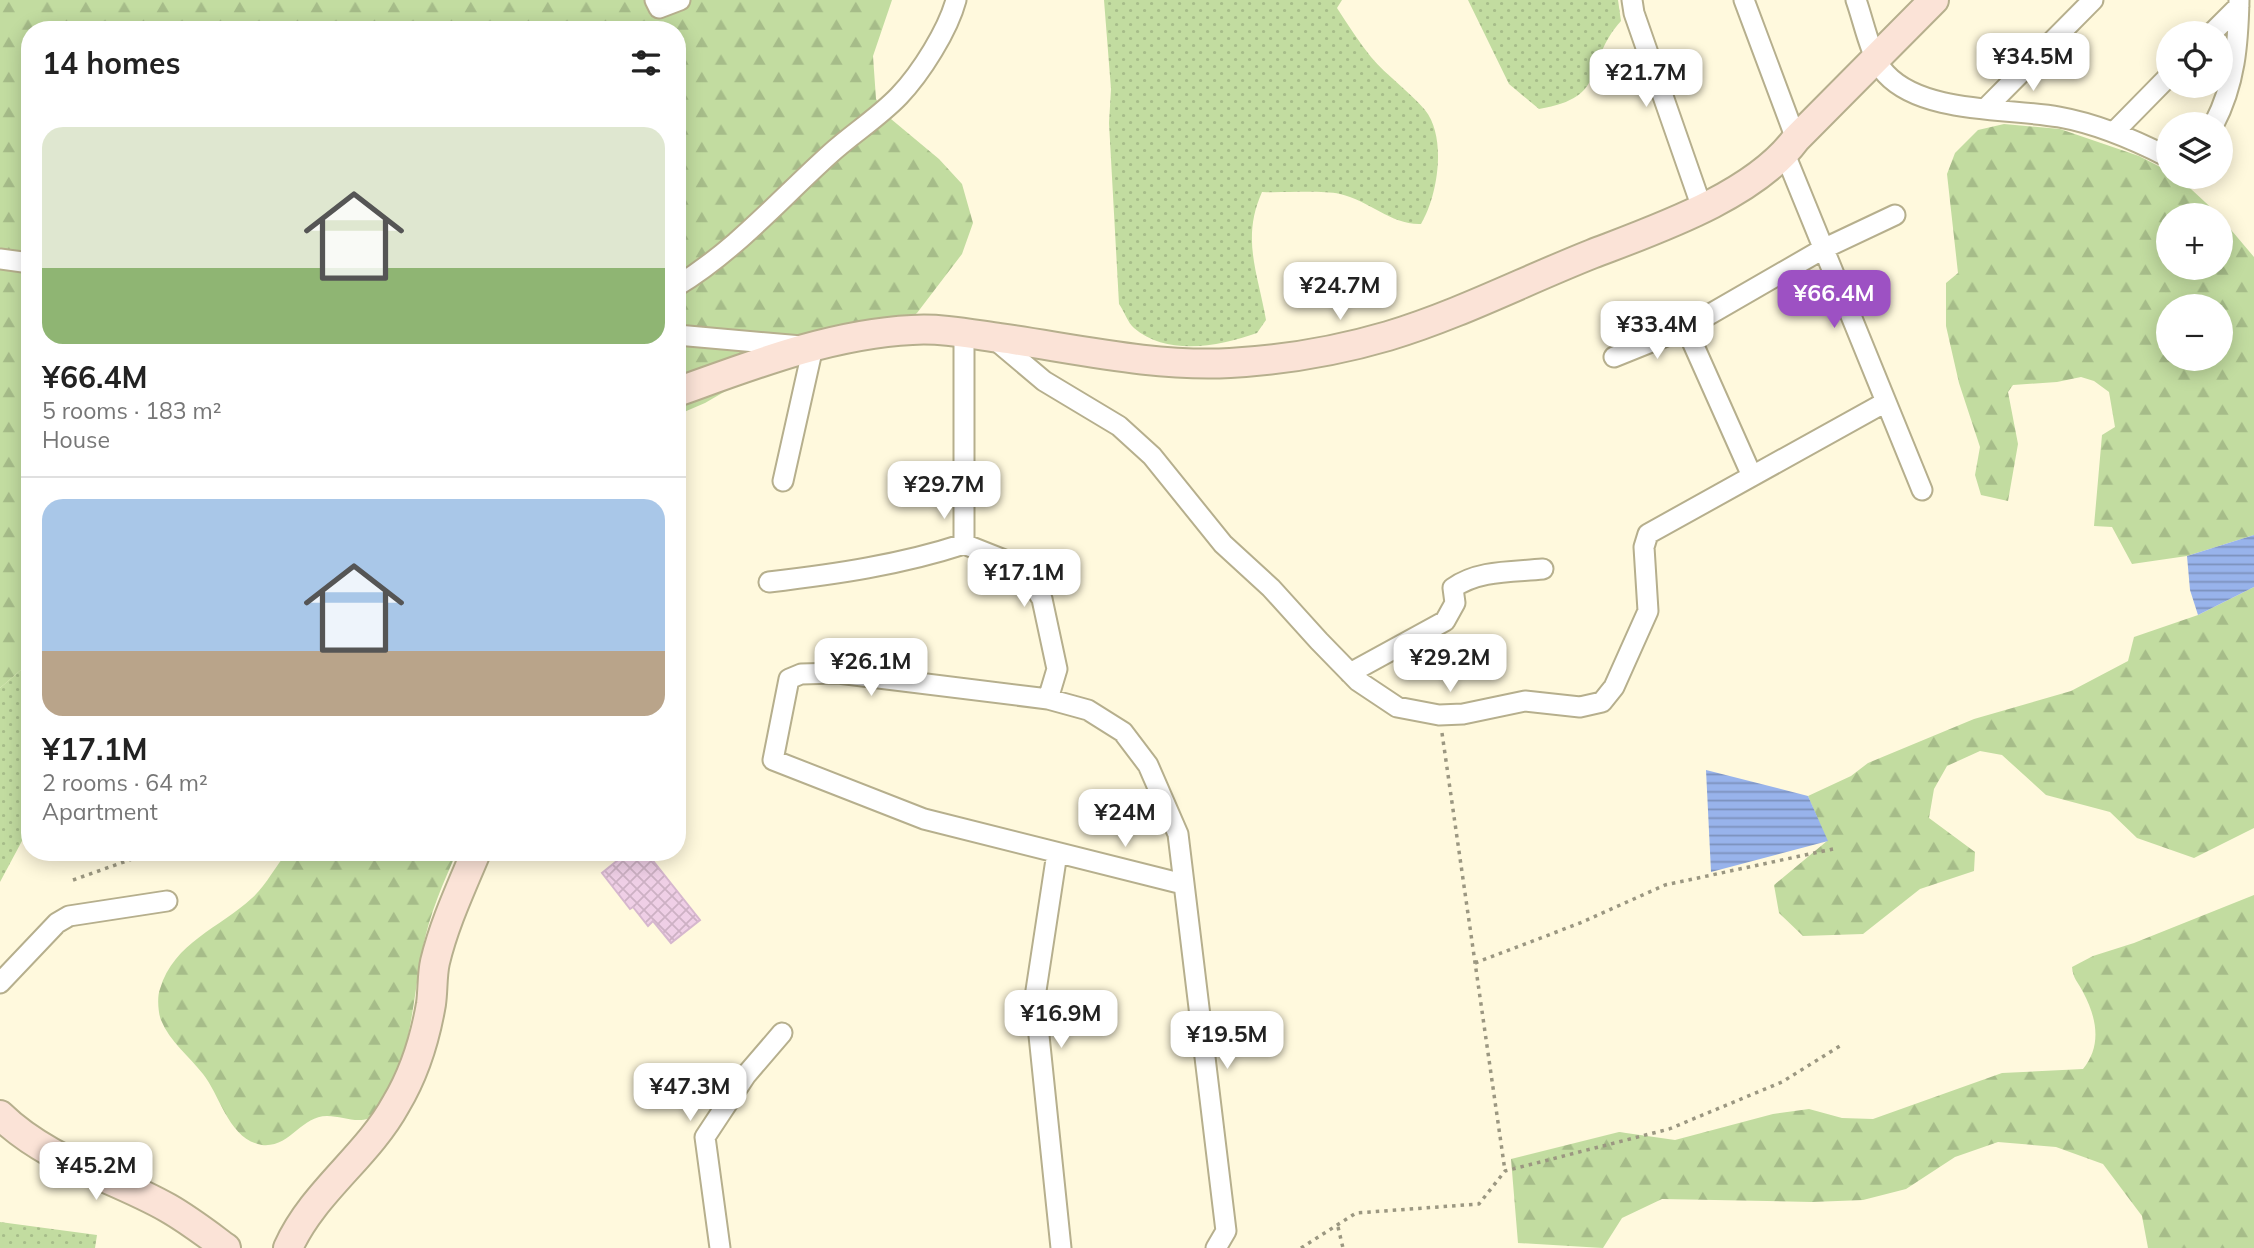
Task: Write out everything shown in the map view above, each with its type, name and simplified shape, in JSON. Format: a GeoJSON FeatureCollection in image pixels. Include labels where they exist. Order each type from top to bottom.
{"type":"FeatureCollection","features":[{"type":"Feature","properties":{"kind":"street"},"geometry":{"type":"LineString","coordinates":[[655,0],[659,8],[680,0]]}},
{"type":"Feature","properties":{"kind":"street"},"geometry":{"type":"LineString","coordinates":[[686,281],[712,265],[764,220],[830,154],[900,95],[950,23],[956,0]]}},
{"type":"Feature","properties":{"kind":"street"},"geometry":{"type":"LineString","coordinates":[[1632,0],[1634,13],[1702,208]]}},
{"type":"Feature","properties":{"kind":"street"},"geometry":{"type":"LineString","coordinates":[[1744,0],[1823,249],[1922,490]]}},
{"type":"Feature","properties":{"kind":"street"},"geometry":{"type":"LineString","coordinates":[[1856,0],[1877,58],[1886,74],[1945,106],[2059,117],[2114,132],[2156,151]]}},
{"type":"Feature","properties":{"kind":"street"},"geometry":{"type":"LineString","coordinates":[[686,389],[813,347],[913,330],[977,335],[1154,360],[1229,363],[1322,352],[1388,336],[1493,297],[1723,198],[1790,147],[1934,0]]}},
{"type":"Feature","properties":{"kind":"street"},"geometry":{"type":"LineString","coordinates":[[1986,108],[2093,0]]}},
{"type":"Feature","properties":{"kind":"street"},"geometry":{"type":"LineString","coordinates":[[2223,21],[2239,3]]}},
{"type":"Feature","properties":{"kind":"street"},"geometry":{"type":"LineString","coordinates":[[2220,112],[2228,97],[2238,50],[2239,3]]}},
{"type":"Feature","properties":{"kind":"street"},"geometry":{"type":"LineString","coordinates":[[2114,132],[2156,89]]}},
{"type":"Feature","properties":{"kind":"street"},"geometry":{"type":"LineString","coordinates":[[1614,357],[1686,328],[1823,249],[1895,215]]}},
{"type":"Feature","properties":{"kind":"street"},"geometry":{"type":"LineString","coordinates":[[0,259],[21,261]]}},
{"type":"Feature","properties":{"kind":"street"},"geometry":{"type":"LineString","coordinates":[[1686,328],[1752,476]]}},
{"type":"Feature","properties":{"kind":"street"},"geometry":{"type":"LineString","coordinates":[[964,544],[977,335]]}},
{"type":"Feature","properties":{"kind":"street"},"geometry":{"type":"LineString","coordinates":[[977,335],[1044,381],[1119,426],[1152,456],[1223,544],[1271,587],[1350,673],[1397,707],[1439,715],[1463,714],[1525,701],[1580,707],[1601,702],[1614,687],[1648,611],[1644,547],[1648,534],[1884,403]]}},
{"type":"Feature","properties":{"kind":"street"},"geometry":{"type":"LineString","coordinates":[[686,336],[813,347]]}},
{"type":"Feature","properties":{"kind":"street"},"geometry":{"type":"LineString","coordinates":[[783,481],[813,347]]}},
{"type":"Feature","properties":{"kind":"street"},"geometry":{"type":"LineString","coordinates":[[769,582],[853,572],[919,559],[964,544],[1022,566],[1042,598],[1057,669],[1048,699]]}},
{"type":"Feature","properties":{"kind":"street"},"geometry":{"type":"LineString","coordinates":[[1350,673],[1445,621],[1455,603],[1452,588],[1462,581],[1475,576],[1543,569]]}},
{"type":"Feature","properties":{"kind":"street"},"geometry":{"type":"LineString","coordinates":[[1183,884],[924,819],[773,760],[789,680],[801,674],[838,673],[1048,699],[1088,710],[1122,732],[1148,765],[1178,834],[1226,1231],[1216,1248]]}},
{"type":"Feature","properties":{"kind":"street"},"geometry":{"type":"LineString","coordinates":[[1057,853],[1035,997],[1061,1248]]}},
{"type":"Feature","properties":{"kind":"street"},"geometry":{"type":"LineString","coordinates":[[288,1248],[317,1200],[356,1160],[396,1105],[419,1055],[431,1004],[435,963],[448,921],[472,861]]}},
{"type":"Feature","properties":{"kind":"street"},"geometry":{"type":"LineString","coordinates":[[0,983],[57,923],[69,916],[167,901]]}},
{"type":"Feature","properties":{"kind":"street"},"geometry":{"type":"LineString","coordinates":[[720,1248],[705,1137],[746,1075],[782,1033]]}},
{"type":"Feature","properties":{"kind":"street"},"geometry":{"type":"LineString","coordinates":[[0,1115],[21,1136],[41,1149],[167,1208],[226,1248]]}},
{"type":"Feature","properties":{"kind":"path"},"geometry":{"type":"LineString","coordinates":[[1439,715],[1505,1171]]}},
{"type":"Feature","properties":{"kind":"path"},"geometry":{"type":"LineString","coordinates":[[1475,963],[1580,923],[1665,884],[1833,849]]}},
{"type":"Feature","properties":{"kind":"path"},"geometry":{"type":"LineString","coordinates":[[73,880],[127,861]]}},
{"type":"Feature","properties":{"kind":"path"},"geometry":{"type":"LineString","coordinates":[[1301,1248],[1338,1227],[1356,1213],[1479,1204],[1505,1171],[1669,1129],[1782,1082],[1843,1044]]}},
{"type":"Feature","properties":{"kind":"path"},"geometry":{"type":"LineString","coordinates":[[1338,1227],[1343,1248]]}},
{"type":"Feature","properties":{"kind":"green space"},"geometry":{"type":"Polygon","coordinates":[[[0,0],[892,0],[873,56],[876,99],[885,114],[939,159],[962,184],[973,223],[962,254],[917,313],[877,345],[779,360],[686,411],[686,21],[21,21],[21,670],[0,688],[0,0]]]}},
{"type":"Feature","properties":{"kind":"green space"},"geometry":{"type":"Polygon","coordinates":[[[1104,0],[1342,0],[1337,8],[1362,45],[1377,64],[1419,103],[1432,122],[1436,135],[1438,167],[1432,198],[1421,224],[1400,221],[1340,194],[1262,192],[1256,209],[1252,241],[1266,320],[1257,333],[1211,345],[1178,346],[1162,343],[1134,328],[1119,304],[1109,123],[1111,89],[1104,0]]]}},
{"type":"Feature","properties":{"kind":"green space"},"geometry":{"type":"Polygon","coordinates":[[[1468,0],[1618,0],[1621,21],[1609,37],[1586,87],[1577,96],[1562,104],[1539,109],[1509,84],[1468,0]]]}},
{"type":"Feature","properties":{"kind":"green space"},"geometry":{"type":"Polygon","coordinates":[[[2004,124],[2060,129],[2139,156],[2156,165],[2156,189],[2191,189],[2206,203],[2156,203],[2156,280],[2233,280],[2233,232],[2254,257],[2254,535],[2187,556],[2132,564],[2112,527],[2094,526],[2102,435],[2115,427],[2109,392],[2094,381],[2081,377],[2057,382],[2013,385],[2008,392],[2018,444],[2008,501],[1981,495],[1975,475],[1980,447],[1959,383],[1946,326],[1946,283],[1958,273],[1947,174],[1955,153],[1978,130],[2004,124]]]}},
{"type":"Feature","properties":{"kind":"green space"},"geometry":{"type":"Polygon","coordinates":[[[2254,587],[2254,828],[2194,858],[2137,838],[2110,812],[2046,795],[2002,755],[1980,751],[1947,766],[1934,789],[1929,818],[1975,852],[1974,871],[1920,889],[1863,934],[1803,936],[1779,913],[1774,885],[1827,841],[1808,796],[1851,776],[1868,763],[1974,719],[2071,691],[2128,661],[2134,637],[2198,615],[2254,587]]]}},
{"type":"Feature","properties":{"kind":"green space"},"geometry":{"type":"Polygon","coordinates":[[[21,670],[21,843],[0,882],[0,688],[21,670]]]}},
{"type":"Feature","properties":{"kind":"green space"},"geometry":{"type":"Polygon","coordinates":[[[453,861],[429,922],[402,1059],[381,1109],[372,1117],[360,1120],[318,1117],[280,1142],[262,1145],[241,1135],[233,1126],[203,1074],[169,1035],[160,1017],[158,996],[176,959],[199,937],[252,898],[279,863],[453,861]]]}},
{"type":"Feature","properties":{"kind":"green space"},"geometry":{"type":"Polygon","coordinates":[[[2254,895],[2254,1248],[2148,1248],[2142,1216],[2103,1164],[2056,1147],[1998,1142],[1955,1157],[1906,1189],[1863,1200],[1812,1202],[1662,1199],[1622,1218],[1603,1248],[1518,1243],[1511,1159],[1619,1132],[1675,1140],[1773,1114],[1809,1109],[1842,1118],[1873,1119],[2002,1073],[2083,1069],[2093,1051],[2094,1022],[2072,967],[2093,956],[2134,943],[2254,895]]]}},
{"type":"Feature","properties":{"kind":"green space"},"geometry":{"type":"Polygon","coordinates":[[[0,1222],[97,1235],[95,1248],[0,1248],[0,1222]]]}},
{"type":"Feature","properties":{"kind":"water"},"geometry":{"type":"Polygon","coordinates":[[[2254,535],[2254,587],[2198,615],[2190,590],[2187,556],[2254,535]]]}},
{"type":"Feature","properties":{"kind":"water"},"geometry":{"type":"Polygon","coordinates":[[[1706,770],[1808,796],[1828,841],[1711,872],[1706,770]]]}},
{"type":"Feature","properties":{"kind":"building"},"geometry":{"type":"Polygon","coordinates":[[[617,861],[653,861],[700,920],[671,943],[653,921],[648,926],[633,907],[630,909],[602,873],[617,861]]]}}]}
